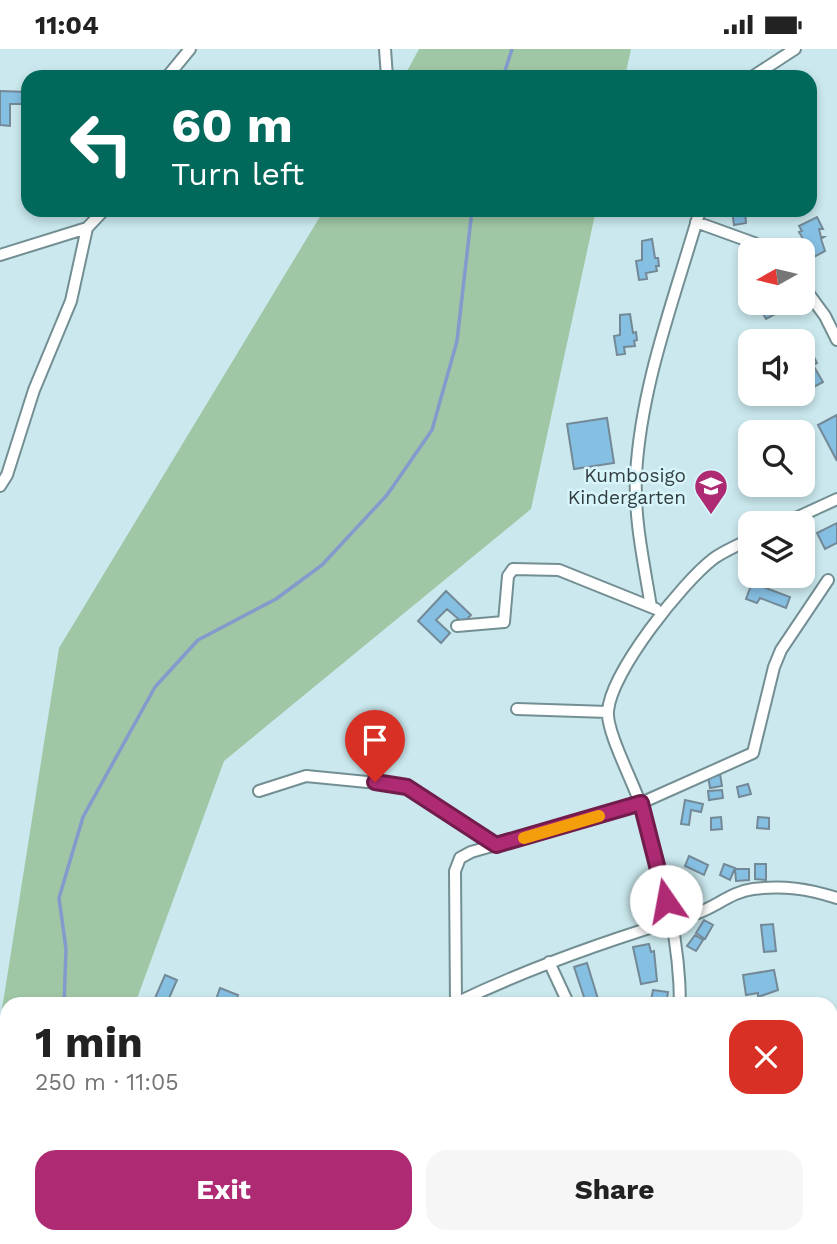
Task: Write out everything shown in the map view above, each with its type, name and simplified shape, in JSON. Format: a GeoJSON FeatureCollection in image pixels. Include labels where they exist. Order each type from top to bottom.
{"type":"FeatureCollection","features":[{"type":"Feature","properties":{"kind":"street"},"geometry":{"type":"LineString","coordinates":[[173,70],[190,49]]}},
{"type":"Feature","properties":{"kind":"street"},"geometry":{"type":"LineString","coordinates":[[385,49],[386,70]]}},
{"type":"Feature","properties":{"kind":"street"},"geometry":{"type":"LineString","coordinates":[[763,70],[795,49]]}},
{"type":"Feature","properties":{"kind":"street"},"geometry":{"type":"LineString","coordinates":[[0,255],[87,227],[97,217]]}},
{"type":"Feature","properties":{"kind":"street"},"geometry":{"type":"LineString","coordinates":[[651,607],[637,526],[636,475],[644,406],[698,217]]}},
{"type":"Feature","properties":{"kind":"street"},"geometry":{"type":"LineString","coordinates":[[696,222],[740,238]]}},
{"type":"Feature","properties":{"kind":"street"},"geometry":{"type":"LineString","coordinates":[[0,487],[7,475],[34,390],[71,301],[87,227]]}},
{"type":"Feature","properties":{"kind":"street"},"geometry":{"type":"LineString","coordinates":[[816,304],[837,341]]}},
{"type":"Feature","properties":{"kind":"street"},"geometry":{"type":"LineString","coordinates":[[811,511],[837,499]]}},
{"type":"Feature","properties":{"kind":"street"},"geometry":{"type":"LineString","coordinates":[[680,997],[680,978],[670,920],[641,803],[608,712],[611,696],[623,671],[642,641],[685,586],[713,559],[738,546]]}},
{"type":"Feature","properties":{"kind":"street"},"geometry":{"type":"LineString","coordinates":[[457,626],[504,622],[508,576],[513,569],[559,570],[665,613]]}},
{"type":"Feature","properties":{"kind":"street"},"geometry":{"type":"LineString","coordinates":[[457,997],[456,863],[465,855],[641,803],[753,753],[774,667],[781,650],[828,580]]}},
{"type":"Feature","properties":{"kind":"street"},"geometry":{"type":"LineString","coordinates":[[517,709],[608,712]]}},
{"type":"Feature","properties":{"kind":"street"},"geometry":{"type":"LineString","coordinates":[[259,791],[306,776],[407,787],[496,845]]}},
{"type":"Feature","properties":{"kind":"street"},"geometry":{"type":"LineString","coordinates":[[472,997],[549,962],[697,913],[733,894],[750,889],[805,888],[837,898]]}},
{"type":"Feature","properties":{"kind":"street"},"geometry":{"type":"LineString","coordinates":[[549,962],[565,997]]}},
{"type":"Feature","properties":{"kind":"green space"},"geometry":{"type":"Polygon","coordinates":[[[419,49],[631,49],[626,70],[408,70],[419,49]]]}},
{"type":"Feature","properties":{"kind":"green space"},"geometry":{"type":"Polygon","coordinates":[[[320,217],[594,217],[531,509],[224,761],[138,997],[4,997],[59,648],[320,217]]]}},
{"type":"Feature","properties":{"kind":"building"},"geometry":{"type":"Polygon","coordinates":[[[0,91],[21,92],[21,104],[10,104],[10,126],[0,125],[0,91]]]}},
{"type":"Feature","properties":{"kind":"building"},"geometry":{"type":"Polygon","coordinates":[[[733,217],[745,217],[746,223],[734,225],[733,217]]]}},
{"type":"Feature","properties":{"kind":"building"},"geometry":{"type":"Polygon","coordinates":[[[817,217],[823,229],[819,229],[821,237],[824,237],[821,239],[825,251],[816,256],[816,238],[803,238],[799,226],[817,217]]]}},
{"type":"Feature","properties":{"kind":"building"},"geometry":{"type":"Polygon","coordinates":[[[652,239],[659,266],[656,266],[657,271],[646,273],[647,279],[639,280],[636,261],[642,260],[642,241],[652,239]]]}},
{"type":"Feature","properties":{"kind":"building"},"geometry":{"type":"Polygon","coordinates":[[[630,314],[637,340],[634,341],[635,346],[624,347],[625,354],[617,355],[614,336],[620,335],[620,315],[630,314]]]}},
{"type":"Feature","properties":{"kind":"building"},"geometry":{"type":"Polygon","coordinates":[[[815,368],[823,382],[815,386],[815,368]]]}},
{"type":"Feature","properties":{"kind":"building"},"geometry":{"type":"Polygon","coordinates":[[[837,415],[837,461],[818,425],[837,415]]]}},
{"type":"Feature","properties":{"kind":"building"},"geometry":{"type":"Polygon","coordinates":[[[607,418],[614,463],[574,469],[567,424],[607,418]]]}},
{"type":"Feature","properties":{"kind":"building"},"geometry":{"type":"Polygon","coordinates":[[[837,523],[837,543],[825,549],[817,533],[837,523]]]}},
{"type":"Feature","properties":{"kind":"building"},"geometry":{"type":"Polygon","coordinates":[[[750,588],[766,588],[790,597],[786,608],[760,598],[757,603],[746,599],[750,588]]]}},
{"type":"Feature","properties":{"kind":"building"},"geometry":{"type":"Polygon","coordinates":[[[446,591],[471,615],[463,623],[447,609],[436,620],[450,633],[441,643],[418,621],[446,591]]]}},
{"type":"Feature","properties":{"kind":"building"},"geometry":{"type":"Polygon","coordinates":[[[720,774],[722,786],[710,788],[708,776],[720,774]]]}},
{"type":"Feature","properties":{"kind":"building"},"geometry":{"type":"Polygon","coordinates":[[[748,784],[751,794],[739,797],[737,787],[748,784]]]}},
{"type":"Feature","properties":{"kind":"building"},"geometry":{"type":"Polygon","coordinates":[[[722,790],[723,798],[709,800],[708,791],[722,790]]]}},
{"type":"Feature","properties":{"kind":"building"},"geometry":{"type":"Polygon","coordinates":[[[685,800],[703,804],[701,812],[691,810],[689,825],[681,824],[685,800]]]}},
{"type":"Feature","properties":{"kind":"building"},"geometry":{"type":"Polygon","coordinates":[[[721,817],[722,829],[711,830],[711,818],[721,817]]]}},
{"type":"Feature","properties":{"kind":"building"},"geometry":{"type":"Polygon","coordinates":[[[758,817],[769,818],[769,829],[757,828],[758,817]]]}},
{"type":"Feature","properties":{"kind":"building"},"geometry":{"type":"Polygon","coordinates":[[[689,856],[708,865],[704,875],[685,866],[689,856]]]}},
{"type":"Feature","properties":{"kind":"building"},"geometry":{"type":"Polygon","coordinates":[[[724,864],[735,868],[730,880],[720,875],[724,864]]]}},
{"type":"Feature","properties":{"kind":"building"},"geometry":{"type":"Polygon","coordinates":[[[755,864],[766,864],[766,880],[755,879],[755,864]]]}},
{"type":"Feature","properties":{"kind":"building"},"geometry":{"type":"Polygon","coordinates":[[[735,869],[749,869],[749,880],[736,881],[735,869]]]}},
{"type":"Feature","properties":{"kind":"building"},"geometry":{"type":"Polygon","coordinates":[[[704,920],[713,925],[705,939],[696,933],[704,920]]]}},
{"type":"Feature","properties":{"kind":"building"},"geometry":{"type":"Polygon","coordinates":[[[773,924],[776,951],[764,952],[761,925],[773,924]]]}},
{"type":"Feature","properties":{"kind":"building"},"geometry":{"type":"Polygon","coordinates":[[[695,935],[703,940],[696,951],[687,946],[695,935]]]}},
{"type":"Feature","properties":{"kind":"building"},"geometry":{"type":"Polygon","coordinates":[[[649,944],[651,952],[654,951],[657,981],[641,984],[633,947],[649,944]]]}},
{"type":"Feature","properties":{"kind":"building"},"geometry":{"type":"Polygon","coordinates":[[[587,963],[597,997],[584,997],[574,967],[587,963]]]}},
{"type":"Feature","properties":{"kind":"building"},"geometry":{"type":"Polygon","coordinates":[[[774,970],[778,990],[758,997],[758,993],[746,995],[743,975],[774,970]]]}},
{"type":"Feature","properties":{"kind":"building"},"geometry":{"type":"Polygon","coordinates":[[[165,975],[177,980],[170,997],[155,997],[165,975]]]}},
{"type":"Feature","properties":{"kind":"building"},"geometry":{"type":"Polygon","coordinates":[[[220,988],[238,995],[237,997],[217,997],[220,988]]]}},
{"type":"Feature","properties":{"kind":"building"},"geometry":{"type":"Polygon","coordinates":[[[653,990],[668,992],[667,997],[652,997],[653,990]]]}},
{"type":"Feature","properties":{"kind":"waterway"},"geometry":{"type":"LineString","coordinates":[[505,70],[512,49]]}},
{"type":"Feature","properties":{"kind":"waterway"},"geometry":{"type":"LineString","coordinates":[[64,997],[66,949],[59,898],[83,817],[155,687],[198,640],[276,599],[322,565],[387,495],[432,430],[457,341],[471,217]]}},
{"type":"Feature","properties":{"kind":"slow traffic"},"geometry":{"type":"LineString","coordinates":[[524,838],[599,816]]}},
{"type":"Feature","properties":{"kind":"place","name":"Kumbosigo Kindergarten"},"geometry":{"type":"Point","coordinates":[711,516]}},
{"type":"Feature","properties":{"kind":"route"},"geometry":{"type":"LineString","coordinates":[[375,782],[407,787],[496,845],[641,803],[666,901]]}}]}
